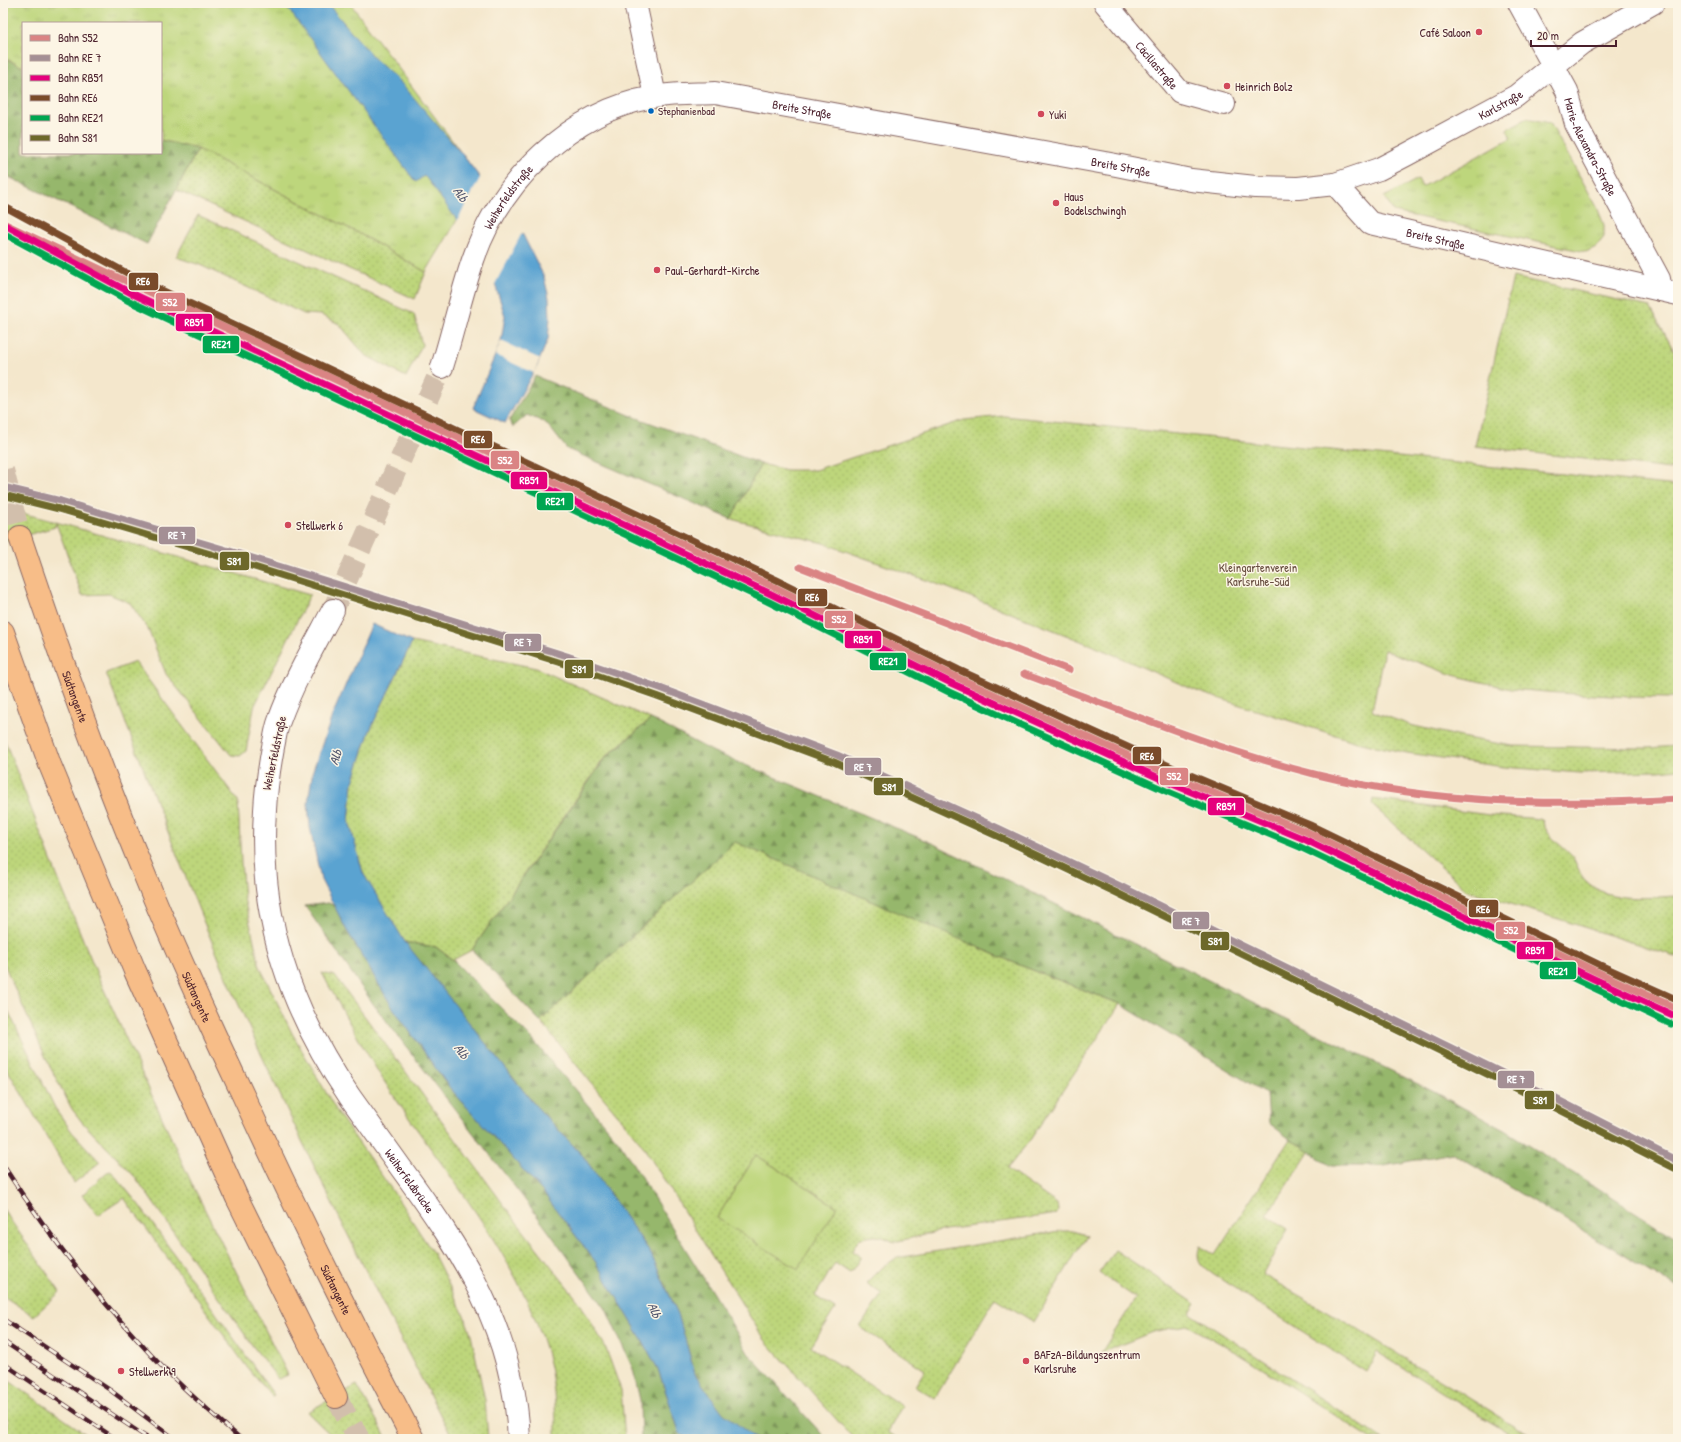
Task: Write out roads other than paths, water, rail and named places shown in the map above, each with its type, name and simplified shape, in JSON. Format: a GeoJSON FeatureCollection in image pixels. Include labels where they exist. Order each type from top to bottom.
{"type":"FeatureCollection","features":[{"type":"Feature","properties":{"kind":"highway","name":"Südtangente"},"geometry":{"type":"LineString","coordinates":[[20,537],[46,615],[103,770],[145,877],[167,928],[199,1001],[274,1161],[376,1370],[413,1439]]}},
{"type":"Feature","properties":{"kind":"highway"},"geometry":{"type":"LineString","coordinates":[[3,632],[50,764],[135,971],[237,1198],[336,1397]]}},
{"type":"Feature","properties":{"kind":"street"},"geometry":{"type":"LineString","coordinates":[[635,3],[655,96]]}},
{"type":"Feature","properties":{"kind":"street","name":"Cäciliastraße"},"geometry":{"type":"LineString","coordinates":[[1105,3],[1180,92],[1224,104]]}},
{"type":"Feature","properties":{"kind":"street","name":"Marie-Alexandra-Straße"},"geometry":{"type":"LineString","coordinates":[[1519,3],[1567,91],[1576,124],[1659,279],[1670,292]]}},
{"type":"Feature","properties":{"kind":"street","name":"Karlstraße"},"geometry":{"type":"LineString","coordinates":[[1335,184],[1379,169],[1509,100],[1554,67],[1582,43],[1653,3]]}},
{"type":"Feature","properties":{"kind":"street","name":"Breite Straße"},"geometry":{"type":"LineString","coordinates":[[655,96],[715,94],[741,97],[1191,180],[1275,188],[1335,184],[1370,223],[1670,292]]}},
{"type":"Feature","properties":{"kind":"street","name":"Weiherfeldstraße"},"geometry":{"type":"LineString","coordinates":[[442,367],[474,257],[491,219],[514,184],[532,164],[562,138],[601,115],[623,105],[655,96]]}},
{"type":"Feature","properties":{"kind":"street","name":"Weiherfeldstraße"},"geometry":{"type":"LineString","coordinates":[[273,932],[265,874],[263,833],[266,780],[278,722],[300,672],[333,610]]}},
{"type":"Feature","properties":{"kind":"street","name":"Weiherfeldbrücke"},"geometry":{"type":"LineString","coordinates":[[273,932],[283,967],[298,1005],[323,1053],[349,1096],[453,1241],[488,1306],[499,1334],[511,1375],[518,1411],[519,1439]]}},
{"type":"Feature","properties":{"kind":"water","name":"Alb"},"geometry":{"type":"Polygon","coordinates":[[[284,3],[327,3],[373,57],[402,84],[462,154],[522,233],[544,277],[549,298],[550,318],[548,339],[537,366],[505,423],[473,408],[501,341],[505,316],[495,284],[457,220],[427,179],[424,176],[416,182],[414,180],[284,3]]]}},
{"type":"Feature","properties":{"kind":"water","name":"Alb"},"geometry":{"type":"Polygon","coordinates":[[[372,624],[412,642],[370,730],[353,782],[349,821],[363,873],[405,942],[534,1104],[583,1156],[650,1252],[678,1314],[695,1374],[723,1413],[756,1439],[688,1439],[680,1434],[658,1369],[595,1261],[542,1191],[449,1087],[391,1005],[346,929],[321,880],[310,828],[308,802],[313,770],[332,716],[372,624]]]}},
{"type":"Feature","properties":{"kind":"tunnel"},"geometry":{"type":"LineString","coordinates":[[333,610],[442,367]]}},
{"type":"Feature","properties":{"kind":"tunnel"},"geometry":{"type":"LineString","coordinates":[[3,470],[20,537]]}},
{"type":"Feature","properties":{"kind":"tunnel"},"geometry":{"type":"LineString","coordinates":[[336,1397],[359,1439]]}},
{"type":"Feature","properties":{"kind":"railway"},"geometry":{"type":"LineString","coordinates":[[3,1165],[69,1258],[123,1324],[153,1358],[241,1439]]}},
{"type":"Feature","properties":{"kind":"railway"},"geometry":{"type":"LineString","coordinates":[[3,1319],[110,1390],[175,1439]]}},
{"type":"Feature","properties":{"kind":"railway"},"geometry":{"type":"LineString","coordinates":[[3,1341],[149,1439]]}},
{"type":"Feature","properties":{"kind":"railway"},"geometry":{"type":"LineString","coordinates":[[3,1363],[116,1439]]}},
{"type":"Feature","properties":{"kind":"rail line","name":"RE6"},"geometry":{"type":"LineString","coordinates":[[7,208],[138,279],[777,580],[959,670],[1176,769],[1310,825],[1600,965],[1678,1000]]}},
{"type":"Feature","properties":{"kind":"rail line","name":"S52"},"geometry":{"type":"LineString","coordinates":[[3,223],[774,587],[956,677],[1173,776],[1307,832],[1597,972],[1678,1009]]}},
{"type":"Feature","properties":{"kind":"rail line","name":"RB51"},"geometry":{"type":"LineString","coordinates":[[3,224],[131,293],[771,594],[953,684],[1170,783],[1304,839],[1594,979],[1675,1016]]}},
{"type":"Feature","properties":{"kind":"rail line","name":"RE21"},"geometry":{"type":"LineString","coordinates":[[3,233],[127,300],[767,601],[949,692],[1166,791],[1300,847],[1671,1024]]}},
{"type":"Feature","properties":{"kind":"rail line","name":"S81"},"geometry":{"type":"LineString","coordinates":[[3,495],[59,509],[238,562],[565,664],[657,696],[834,762],[997,836],[1117,893],[1552,1106],[1674,1168]]}},
{"type":"Feature","properties":{"kind":"rail line","name":"S52"},"geometry":{"type":"LineString","coordinates":[[800,567],[1069,670]]}},
{"type":"Feature","properties":{"kind":"rail line","name":"S52"},"geometry":{"type":"LineString","coordinates":[[1024,674],[1206,742],[1280,765],[1362,785],[1452,797],[1542,802],[1678,799]]}},
{"type":"Feature","properties":{"kind":"place","name":"Café Saloon"},"geometry":{"type":"Point","coordinates":[1479,32]}},
{"type":"Feature","properties":{"kind":"place","name":"Heinrich Bolz"},"geometry":{"type":"Point","coordinates":[1227,86]}},
{"type":"Feature","properties":{"kind":"place","name":"Stephanienbad"},"geometry":{"type":"Point","coordinates":[651,111]}},
{"type":"Feature","properties":{"kind":"place","name":"Yuki"},"geometry":{"type":"Point","coordinates":[1041,114]}},
{"type":"Feature","properties":{"kind":"place","name":"Haus Bodelschwingh"},"geometry":{"type":"Point","coordinates":[1056,203]}},
{"type":"Feature","properties":{"kind":"place","name":"Paul-Gerhardt-Kirche"},"geometry":{"type":"Point","coordinates":[657,270]}},
{"type":"Feature","properties":{"kind":"place","name":"Stellwerk 6"},"geometry":{"type":"Point","coordinates":[288,525]}},
{"type":"Feature","properties":{"kind":"place","name":"BAFzA-Bildungszentrum Karlsruhe"},"geometry":{"type":"Point","coordinates":[1026,1361]}},
{"type":"Feature","properties":{"kind":"place","name":"Stellwerk 9"},"geometry":{"type":"Point","coordinates":[121,1371]}},
{"type":"Feature","properties":{"kind":"park label","name":"Kleingartenverein Karlsruhe-Süd"},"geometry":{"type":"Point","coordinates":[1258,574]}}]}
